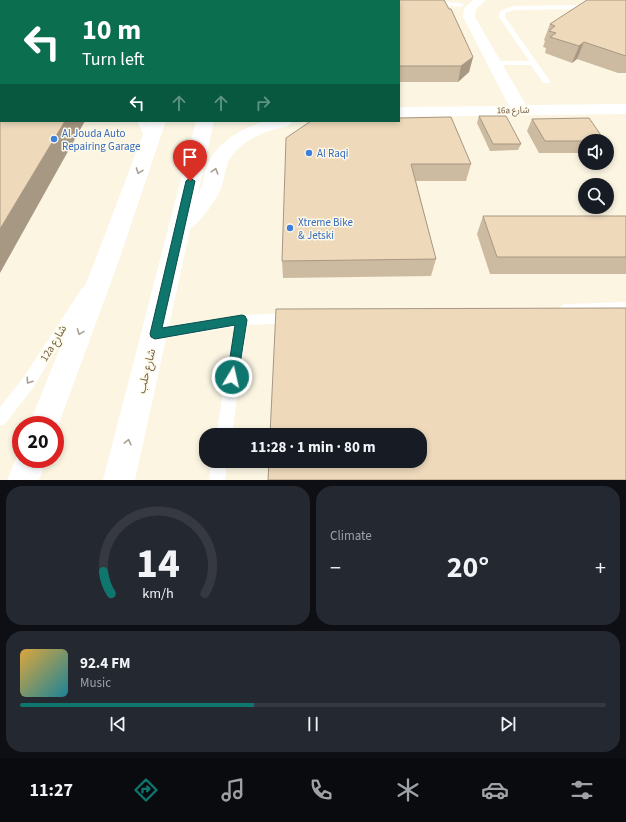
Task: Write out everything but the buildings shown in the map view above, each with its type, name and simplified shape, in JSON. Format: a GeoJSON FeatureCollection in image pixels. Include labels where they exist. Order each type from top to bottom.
{"type":"FeatureCollection","features":[{"type":"Feature","properties":{"kind":"street"},"geometry":{"type":"LineString","coordinates":[[471,22],[468,12],[470,8],[480,0]]}},
{"type":"Feature","properties":{"kind":"street"},"geometry":{"type":"LineString","coordinates":[[462,2],[463,13],[471,22],[520,110]]}},
{"type":"Feature","properties":{"kind":"street","name":"16a شارع"},"geometry":{"type":"LineString","coordinates":[[400,112],[626,109]]}},
{"type":"Feature","properties":{"kind":"street","name":"شارع حلب"},"geometry":{"type":"LineString","coordinates":[[118,480],[155,334],[179,226],[205,122]]}},
{"type":"Feature","properties":{"kind":"street"},"geometry":{"type":"LineString","coordinates":[[179,226],[190,217],[206,198],[212,186],[217,164],[231,146],[261,127],[281,122]]}},
{"type":"Feature","properties":{"kind":"street"},"geometry":{"type":"LineString","coordinates":[[47,416],[105,266],[149,127]]}},
{"type":"Feature","properties":{"kind":"street"},"geometry":{"type":"LineString","coordinates":[[23,480],[28,468]]}},
{"type":"Feature","properties":{"kind":"lane"},"geometry":{"type":"LineString","coordinates":[[426,3],[462,2]]}},
{"type":"Feature","properties":{"kind":"lane"},"geometry":{"type":"LineString","coordinates":[[546,81],[502,17],[502,12],[513,8],[595,7]]}},
{"type":"Feature","properties":{"kind":"lane"},"geometry":{"type":"LineString","coordinates":[[494,63],[534,62]]}},
{"type":"Feature","properties":{"kind":"lane","name":"12a شارع"},"geometry":{"type":"LineString","coordinates":[[0,419],[28,383],[68,318],[105,266]]}},
{"type":"Feature","properties":{"kind":"lane"},"geometry":{"type":"LineString","coordinates":[[555,309],[626,307]]}},
{"type":"Feature","properties":{"kind":"lane"},"geometry":{"type":"LineString","coordinates":[[155,334],[242,320],[304,317]]}},
{"type":"Feature","properties":{"kind":"lane"},"geometry":{"type":"LineString","coordinates":[[225,428],[242,320]]}},
{"type":"Feature","properties":{"kind":"lane"},"geometry":{"type":"LineString","coordinates":[[216,480],[219,468]]}},
{"type":"Feature","properties":{"kind":"place","name":"Al Jouda Auto Repairing Garage"},"geometry":{"type":"Point","coordinates":[54,139]}},
{"type":"Feature","properties":{"kind":"place","name":"Al Raqi"},"geometry":{"type":"Point","coordinates":[309,153]}},
{"type":"Feature","properties":{"kind":"place","name":"Xtreme Bike & Jetski"},"geometry":{"type":"Point","coordinates":[290,228]}},
{"type":"Feature","properties":{"kind":"route"},"geometry":{"type":"LineString","coordinates":[[190,181],[155,334],[242,320],[232,377]]}}]}
